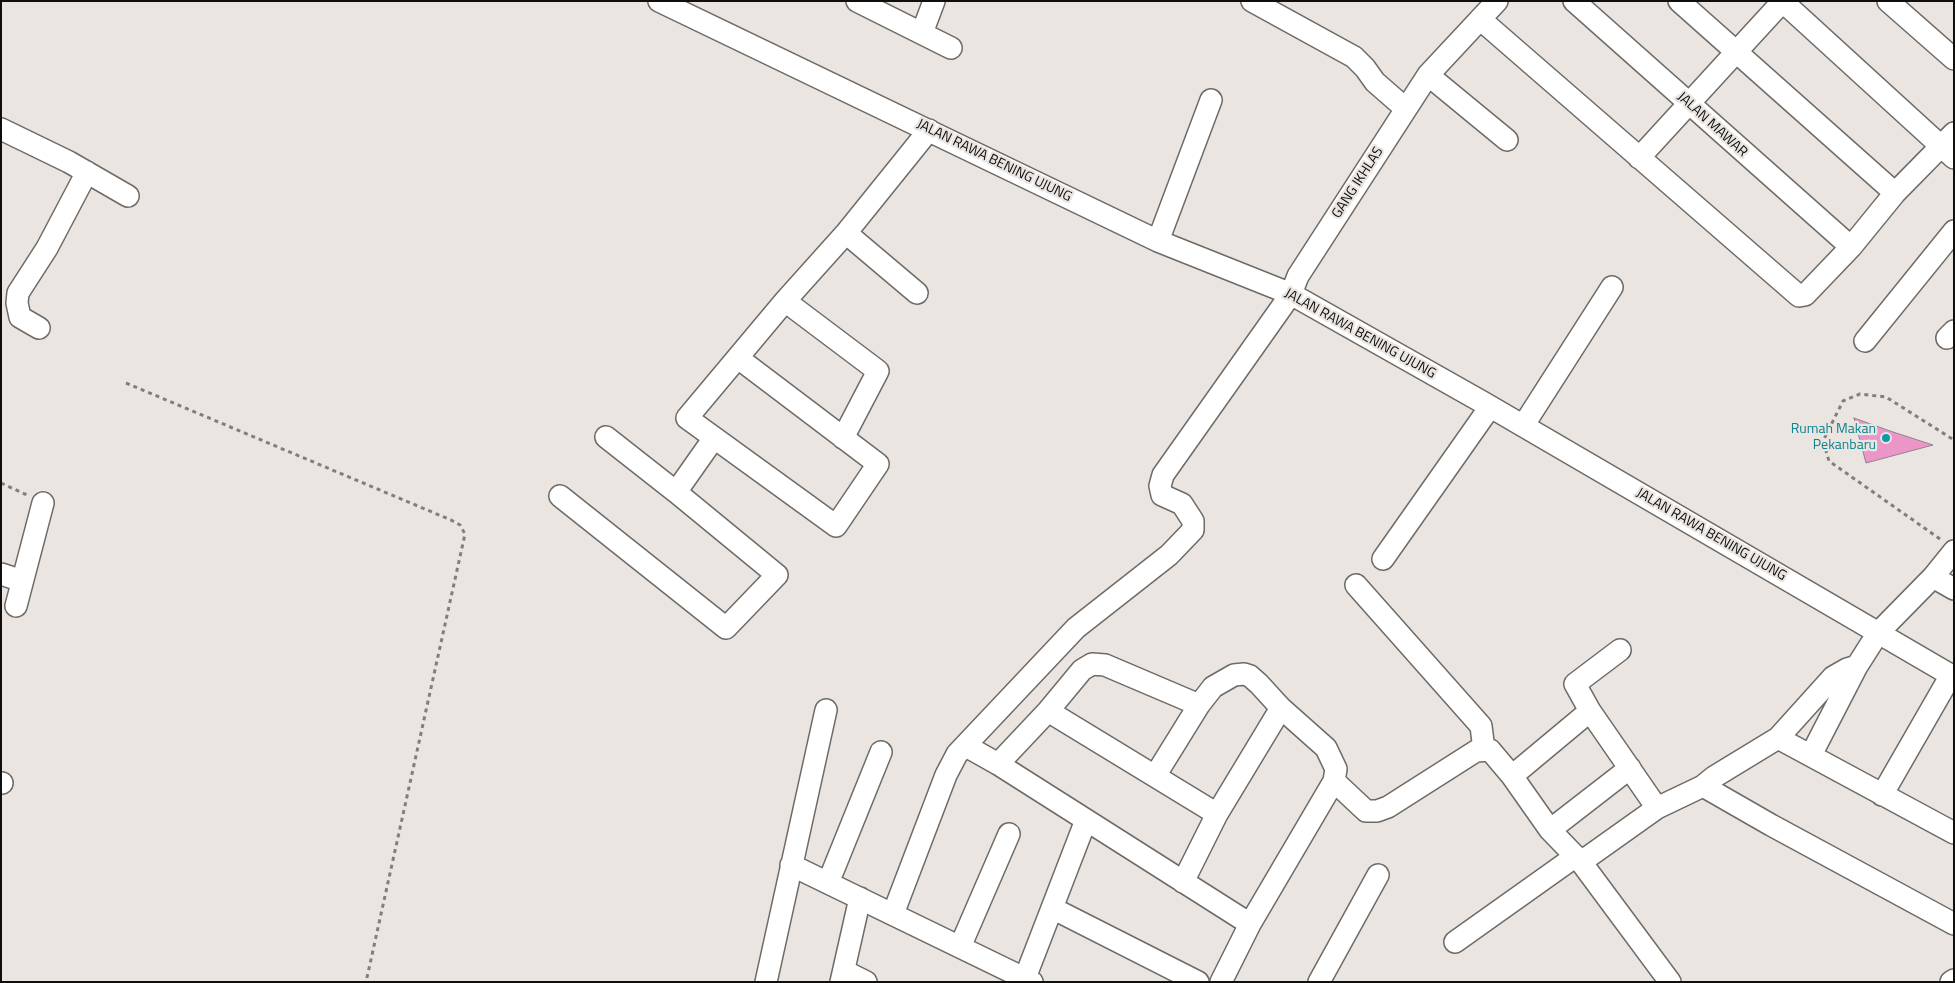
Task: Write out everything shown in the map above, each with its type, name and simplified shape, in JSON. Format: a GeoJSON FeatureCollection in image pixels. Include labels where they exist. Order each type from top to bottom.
{"type":"FeatureCollection","features":[{"type":"Feature","properties":{"kind":"street"},"geometry":{"type":"LineString","coordinates":[[857,1],[951,48]]}},
{"type":"Feature","properties":{"kind":"street"},"geometry":{"type":"LineString","coordinates":[[922,34],[934,1]]}},
{"type":"Feature","properties":{"kind":"street"},"geometry":{"type":"LineString","coordinates":[[1252,1],[1354,57],[1376,82],[1406,109]]}},
{"type":"Feature","properties":{"kind":"street","name":"GANG IKHLAS"},"geometry":{"type":"LineString","coordinates":[[966,746],[1076,628],[1169,555],[1192,530],[1194,521],[1182,504],[1162,495],[1160,486],[1163,475],[1291,294],[1298,276],[1428,75],[1497,1]]}},
{"type":"Feature","properties":{"kind":"street","name":"JALAN MAWAR"},"geometry":{"type":"LineString","coordinates":[[1574,1],[1851,247]]}},
{"type":"Feature","properties":{"kind":"street"},"geometry":{"type":"LineString","coordinates":[[1679,1],[1895,193]]}},
{"type":"Feature","properties":{"kind":"street"},"geometry":{"type":"LineString","coordinates":[[1888,1],[1954,59]]}},
{"type":"Feature","properties":{"kind":"street"},"geometry":{"type":"LineString","coordinates":[[1480,19],[1639,158],[1799,296],[1805,295],[1851,247],[1895,193],[1949,146],[1782,2],[1639,158]]}},
{"type":"Feature","properties":{"kind":"street","name":"JALAN RAWA BENING UJUNG"},"geometry":{"type":"LineString","coordinates":[[666,3],[1158,241],[1291,294],[1523,426],[1952,676]]}},
{"type":"Feature","properties":{"kind":"street"},"geometry":{"type":"LineString","coordinates":[[1428,75],[1507,140]]}},
{"type":"Feature","properties":{"kind":"street"},"geometry":{"type":"LineString","coordinates":[[1158,241],[1211,100]]}},
{"type":"Feature","properties":{"kind":"street"},"geometry":{"type":"LineString","coordinates":[[1,129],[87,172],[128,196]]}},
{"type":"Feature","properties":{"kind":"street"},"geometry":{"type":"LineString","coordinates":[[738,358],[878,464],[836,526],[687,418],[785,301],[846,233],[929,130]]}},
{"type":"Feature","properties":{"kind":"street"},"geometry":{"type":"LineString","coordinates":[[39,328],[20,317],[17,303],[18,293],[47,248],[87,172]]}},
{"type":"Feature","properties":{"kind":"street"},"geometry":{"type":"LineString","coordinates":[[1864,341],[1954,231]]}},
{"type":"Feature","properties":{"kind":"street"},"geometry":{"type":"LineString","coordinates":[[846,233],[917,293]]}},
{"type":"Feature","properties":{"kind":"street"},"geometry":{"type":"LineString","coordinates":[[1523,426],[1612,287]]}},
{"type":"Feature","properties":{"kind":"street"},"geometry":{"type":"LineString","coordinates":[[785,301],[878,372],[843,438]]}},
{"type":"Feature","properties":{"kind":"street"},"geometry":{"type":"LineString","coordinates":[[1383,559],[1490,407]]}},
{"type":"Feature","properties":{"kind":"street"},"geometry":{"type":"LineString","coordinates":[[560,496],[726,628],[777,575],[606,437]]}},
{"type":"Feature","properties":{"kind":"street"},"geometry":{"type":"LineString","coordinates":[[676,492],[714,438]]}},
{"type":"Feature","properties":{"kind":"street"},"geometry":{"type":"LineString","coordinates":[[16,606],[43,503]]}},
{"type":"Feature","properties":{"kind":"street"},"geometry":{"type":"LineString","coordinates":[[1811,754],[1858,666],[1878,633],[1933,577],[1950,547]]}},
{"type":"Feature","properties":{"kind":"street"},"geometry":{"type":"LineString","coordinates":[[1,574],[22,581]]}},
{"type":"Feature","properties":{"kind":"street"},"geometry":{"type":"LineString","coordinates":[[1933,577],[1954,589]]}},
{"type":"Feature","properties":{"kind":"street"},"geometry":{"type":"LineString","coordinates":[[1356,585],[1481,726],[1484,750]]}},
{"type":"Feature","properties":{"kind":"street"},"geometry":{"type":"LineString","coordinates":[[1620,650],[1575,684],[1590,711],[1656,808]]}},
{"type":"Feature","properties":{"kind":"street"},"geometry":{"type":"LineString","coordinates":[[998,764],[1048,711],[1082,670],[1092,664],[1105,665],[1199,705]]}},
{"type":"Feature","properties":{"kind":"street"},"geometry":{"type":"LineString","coordinates":[[1455,942],[1656,808],[1703,786],[1714,777],[1778,738],[1833,677],[1847,669],[1858,666]]}},
{"type":"Feature","properties":{"kind":"street"},"geometry":{"type":"LineString","coordinates":[[1155,776],[1199,705],[1213,687],[1234,675],[1244,674],[1250,676],[1259,684],[1326,748],[1336,769],[1334,781],[1250,924],[1221,982]]}},
{"type":"Feature","properties":{"kind":"street"},"geometry":{"type":"LineString","coordinates":[[1882,795],[1952,676]]}},
{"type":"Feature","properties":{"kind":"street"},"geometry":{"type":"LineString","coordinates":[[1183,882],[1217,814],[1282,708]]}},
{"type":"Feature","properties":{"kind":"street"},"geometry":{"type":"LineString","coordinates":[[766,982],[826,710]]}},
{"type":"Feature","properties":{"kind":"street"},"geometry":{"type":"LineString","coordinates":[[1048,711],[1217,814]]}},
{"type":"Feature","properties":{"kind":"street"},"geometry":{"type":"LineString","coordinates":[[1512,776],[1590,711]]}},
{"type":"Feature","properties":{"kind":"street"},"geometry":{"type":"LineString","coordinates":[[1778,738],[1811,754],[1882,795],[1953,831]]}},
{"type":"Feature","properties":{"kind":"street"},"geometry":{"type":"LineString","coordinates":[[893,914],[946,775],[957,754],[966,746],[998,764],[1250,924]]}},
{"type":"Feature","properties":{"kind":"street"},"geometry":{"type":"LineString","coordinates":[[1334,781],[1366,811],[1377,811],[1388,807],[1476,751],[1490,750],[1512,776],[1550,830],[1578,859],[1670,982]]}},
{"type":"Feature","properties":{"kind":"street"},"geometry":{"type":"LineString","coordinates":[[828,883],[881,752]]}},
{"type":"Feature","properties":{"kind":"street"},"geometry":{"type":"LineString","coordinates":[[1550,830],[1630,768]]}},
{"type":"Feature","properties":{"kind":"street"},"geometry":{"type":"LineString","coordinates":[[1703,786],[1954,924]]}},
{"type":"Feature","properties":{"kind":"street"},"geometry":{"type":"LineString","coordinates":[[791,864],[1028,980],[1052,908],[1086,820]]}},
{"type":"Feature","properties":{"kind":"street"},"geometry":{"type":"LineString","coordinates":[[960,947],[1009,834]]}},
{"type":"Feature","properties":{"kind":"street"},"geometry":{"type":"LineString","coordinates":[[1320,982],[1378,874]]}},
{"type":"Feature","properties":{"kind":"street"},"geometry":{"type":"LineString","coordinates":[[860,898],[842,976],[866,982]]}},
{"type":"Feature","properties":{"kind":"street"},"geometry":{"type":"LineString","coordinates":[[1052,908],[1198,982]]}},
{"type":"Feature","properties":{"kind":"path"},"geometry":{"type":"LineString","coordinates":[[126,383],[451,520],[460,525],[465,534],[366,982]]}},
{"type":"Feature","properties":{"kind":"path"},"geometry":{"type":"LineString","coordinates":[[1950,547],[1829,461],[1823,441],[1843,401],[1860,394],[1886,397],[1954,440]]}},
{"type":"Feature","properties":{"kind":"path"},"geometry":{"type":"LineString","coordinates":[[1,483],[43,503]]}},
{"type":"Feature","properties":{"kind":"building","name":"Rumah Makan Pekanbaru"},"geometry":{"type":"Polygon","coordinates":[[[1854,418],[1890,431],[1933,445],[1866,463],[1854,418]]]}},
{"type":"Feature","properties":{"kind":"place","name":"Rumah Makan Pekanbaru"},"geometry":{"type":"Point","coordinates":[1886,438]}}]}
